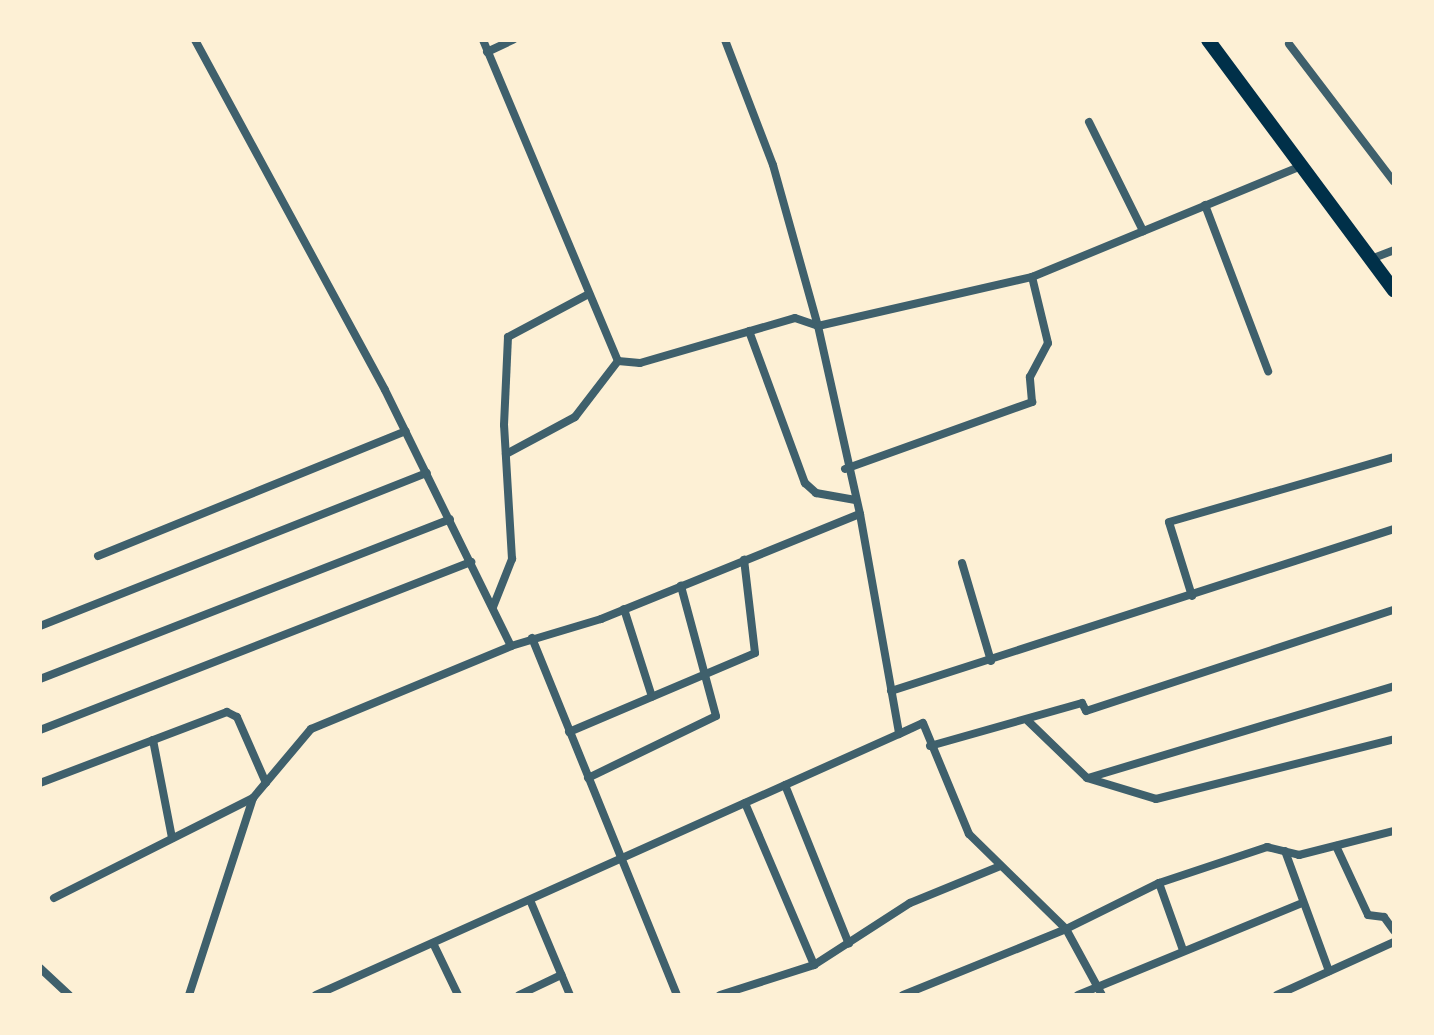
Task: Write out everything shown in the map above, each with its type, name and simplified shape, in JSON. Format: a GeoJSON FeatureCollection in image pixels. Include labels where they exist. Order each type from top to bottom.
{"type":"FeatureCollection","features":[{"type":"Feature","properties":{"kind":"main road"},"geometry":{"type":"LineString","coordinates":[[1208,40],[1394,290]]}},
{"type":"Feature","properties":{"kind":"street"},"geometry":{"type":"LineString","coordinates":[[195,40],[406,431],[511,646]]}},
{"type":"Feature","properties":{"kind":"street"},"geometry":{"type":"LineString","coordinates":[[483,40],[618,361]]}},
{"type":"Feature","properties":{"kind":"street"},"geometry":{"type":"LineString","coordinates":[[487,52],[513,40]]}},
{"type":"Feature","properties":{"kind":"street"},"geometry":{"type":"LineString","coordinates":[[725,40],[773,165],[818,326],[845,469],[860,514],[899,734]]}},
{"type":"Feature","properties":{"kind":"street"},"geometry":{"type":"LineString","coordinates":[[1289,44],[1394,182]]}},
{"type":"Feature","properties":{"kind":"street"},"geometry":{"type":"LineString","coordinates":[[1089,122],[1143,231]]}},
{"type":"Feature","properties":{"kind":"street"},"geometry":{"type":"LineString","coordinates":[[618,361],[640,363],[795,318],[818,326],[1032,277],[1301,166]]}},
{"type":"Feature","properties":{"kind":"street"},"geometry":{"type":"LineString","coordinates":[[1205,205],[1268,371]]}},
{"type":"Feature","properties":{"kind":"street"},"geometry":{"type":"LineString","coordinates":[[1371,259],[1394,250]]}},
{"type":"Feature","properties":{"kind":"street"},"geometry":{"type":"LineString","coordinates":[[845,469],[1032,402],[1030,377],[1048,343],[1032,277]]}},
{"type":"Feature","properties":{"kind":"street"},"geometry":{"type":"LineString","coordinates":[[493,607],[512,559],[506,454],[508,337],[589,294]]}},
{"type":"Feature","properties":{"kind":"street"},"geometry":{"type":"LineString","coordinates":[[749,331],[805,483],[816,493],[855,500]]}},
{"type":"Feature","properties":{"kind":"street"},"geometry":{"type":"LineString","coordinates":[[506,454],[575,417],[618,361]]}},
{"type":"Feature","properties":{"kind":"street"},"geometry":{"type":"LineString","coordinates":[[98,556],[406,431]]}},
{"type":"Feature","properties":{"kind":"street"},"geometry":{"type":"LineString","coordinates":[[1192,596],[1169,522],[1394,457]]}},
{"type":"Feature","properties":{"kind":"street"},"geometry":{"type":"LineString","coordinates":[[40,626],[427,473]]}},
{"type":"Feature","properties":{"kind":"street"},"geometry":{"type":"LineString","coordinates":[[54,898],[253,798],[311,729],[511,646],[624,609],[860,514]]}},
{"type":"Feature","properties":{"kind":"street"},"geometry":{"type":"LineString","coordinates":[[40,679],[450,519]]}},
{"type":"Feature","properties":{"kind":"street"},"geometry":{"type":"LineString","coordinates":[[891,691],[1394,529]]}},
{"type":"Feature","properties":{"kind":"street"},"geometry":{"type":"LineString","coordinates":[[569,732],[757,650],[744,560]]}},
{"type":"Feature","properties":{"kind":"street"},"geometry":{"type":"LineString","coordinates":[[40,730],[471,562]]}},
{"type":"Feature","properties":{"kind":"street"},"geometry":{"type":"LineString","coordinates":[[962,563],[991,661]]}},
{"type":"Feature","properties":{"kind":"street"},"geometry":{"type":"LineString","coordinates":[[588,778],[715,718],[681,586]]}},
{"type":"Feature","properties":{"kind":"street"},"geometry":{"type":"LineString","coordinates":[[624,609],[652,697]]}},
{"type":"Feature","properties":{"kind":"street"},"geometry":{"type":"LineString","coordinates":[[930,746],[1028,721],[1082,703],[1086,711],[1394,610]]}},
{"type":"Feature","properties":{"kind":"street"},"geometry":{"type":"LineString","coordinates":[[532,638],[677,995]]}},
{"type":"Feature","properties":{"kind":"street"},"geometry":{"type":"LineString","coordinates":[[1087,778],[1394,686]]}},
{"type":"Feature","properties":{"kind":"street"},"geometry":{"type":"LineString","coordinates":[[40,783],[227,712],[237,717],[266,783]]}},
{"type":"Feature","properties":{"kind":"street"},"geometry":{"type":"LineString","coordinates":[[1028,721],[1087,778],[1156,799],[1394,739]]}},
{"type":"Feature","properties":{"kind":"street"},"geometry":{"type":"LineString","coordinates":[[316,995],[329,992],[923,723],[969,834],[1066,929],[1100,991]]}},
{"type":"Feature","properties":{"kind":"street"},"geometry":{"type":"LineString","coordinates":[[153,740],[172,838]]}},
{"type":"Feature","properties":{"kind":"street"},"geometry":{"type":"LineString","coordinates":[[785,785],[849,944]]}},
{"type":"Feature","properties":{"kind":"street"},"geometry":{"type":"LineString","coordinates":[[189,995],[253,798]]}},
{"type":"Feature","properties":{"kind":"street"},"geometry":{"type":"LineString","coordinates":[[745,803],[814,965]]}},
{"type":"Feature","properties":{"kind":"street"},"geometry":{"type":"LineString","coordinates":[[903,995],[1066,929],[1159,883],[1267,847],[1299,855],[1394,831]]}},
{"type":"Feature","properties":{"kind":"street"},"geometry":{"type":"LineString","coordinates":[[1336,846],[1368,915],[1384,917],[1394,931]]}},
{"type":"Feature","properties":{"kind":"street"},"geometry":{"type":"LineString","coordinates":[[1285,851],[1329,971]]}},
{"type":"Feature","properties":{"kind":"street"},"geometry":{"type":"LineString","coordinates":[[720,995],[814,965],[910,903],[1000,866]]}},
{"type":"Feature","properties":{"kind":"street"},"geometry":{"type":"LineString","coordinates":[[1159,883],[1183,950]]}},
{"type":"Feature","properties":{"kind":"street"},"geometry":{"type":"LineString","coordinates":[[530,900],[570,995]]}},
{"type":"Feature","properties":{"kind":"street"},"geometry":{"type":"LineString","coordinates":[[1078,995],[1100,991],[1183,950],[1302,903]]}},
{"type":"Feature","properties":{"kind":"street"},"geometry":{"type":"LineString","coordinates":[[1277,995],[1394,942]]}},
{"type":"Feature","properties":{"kind":"street"},"geometry":{"type":"LineString","coordinates":[[433,943],[458,995]]}},
{"type":"Feature","properties":{"kind":"street"},"geometry":{"type":"LineString","coordinates":[[40,968],[69,995]]}},
{"type":"Feature","properties":{"kind":"street"},"geometry":{"type":"LineString","coordinates":[[519,995],[561,975]]}}]}
